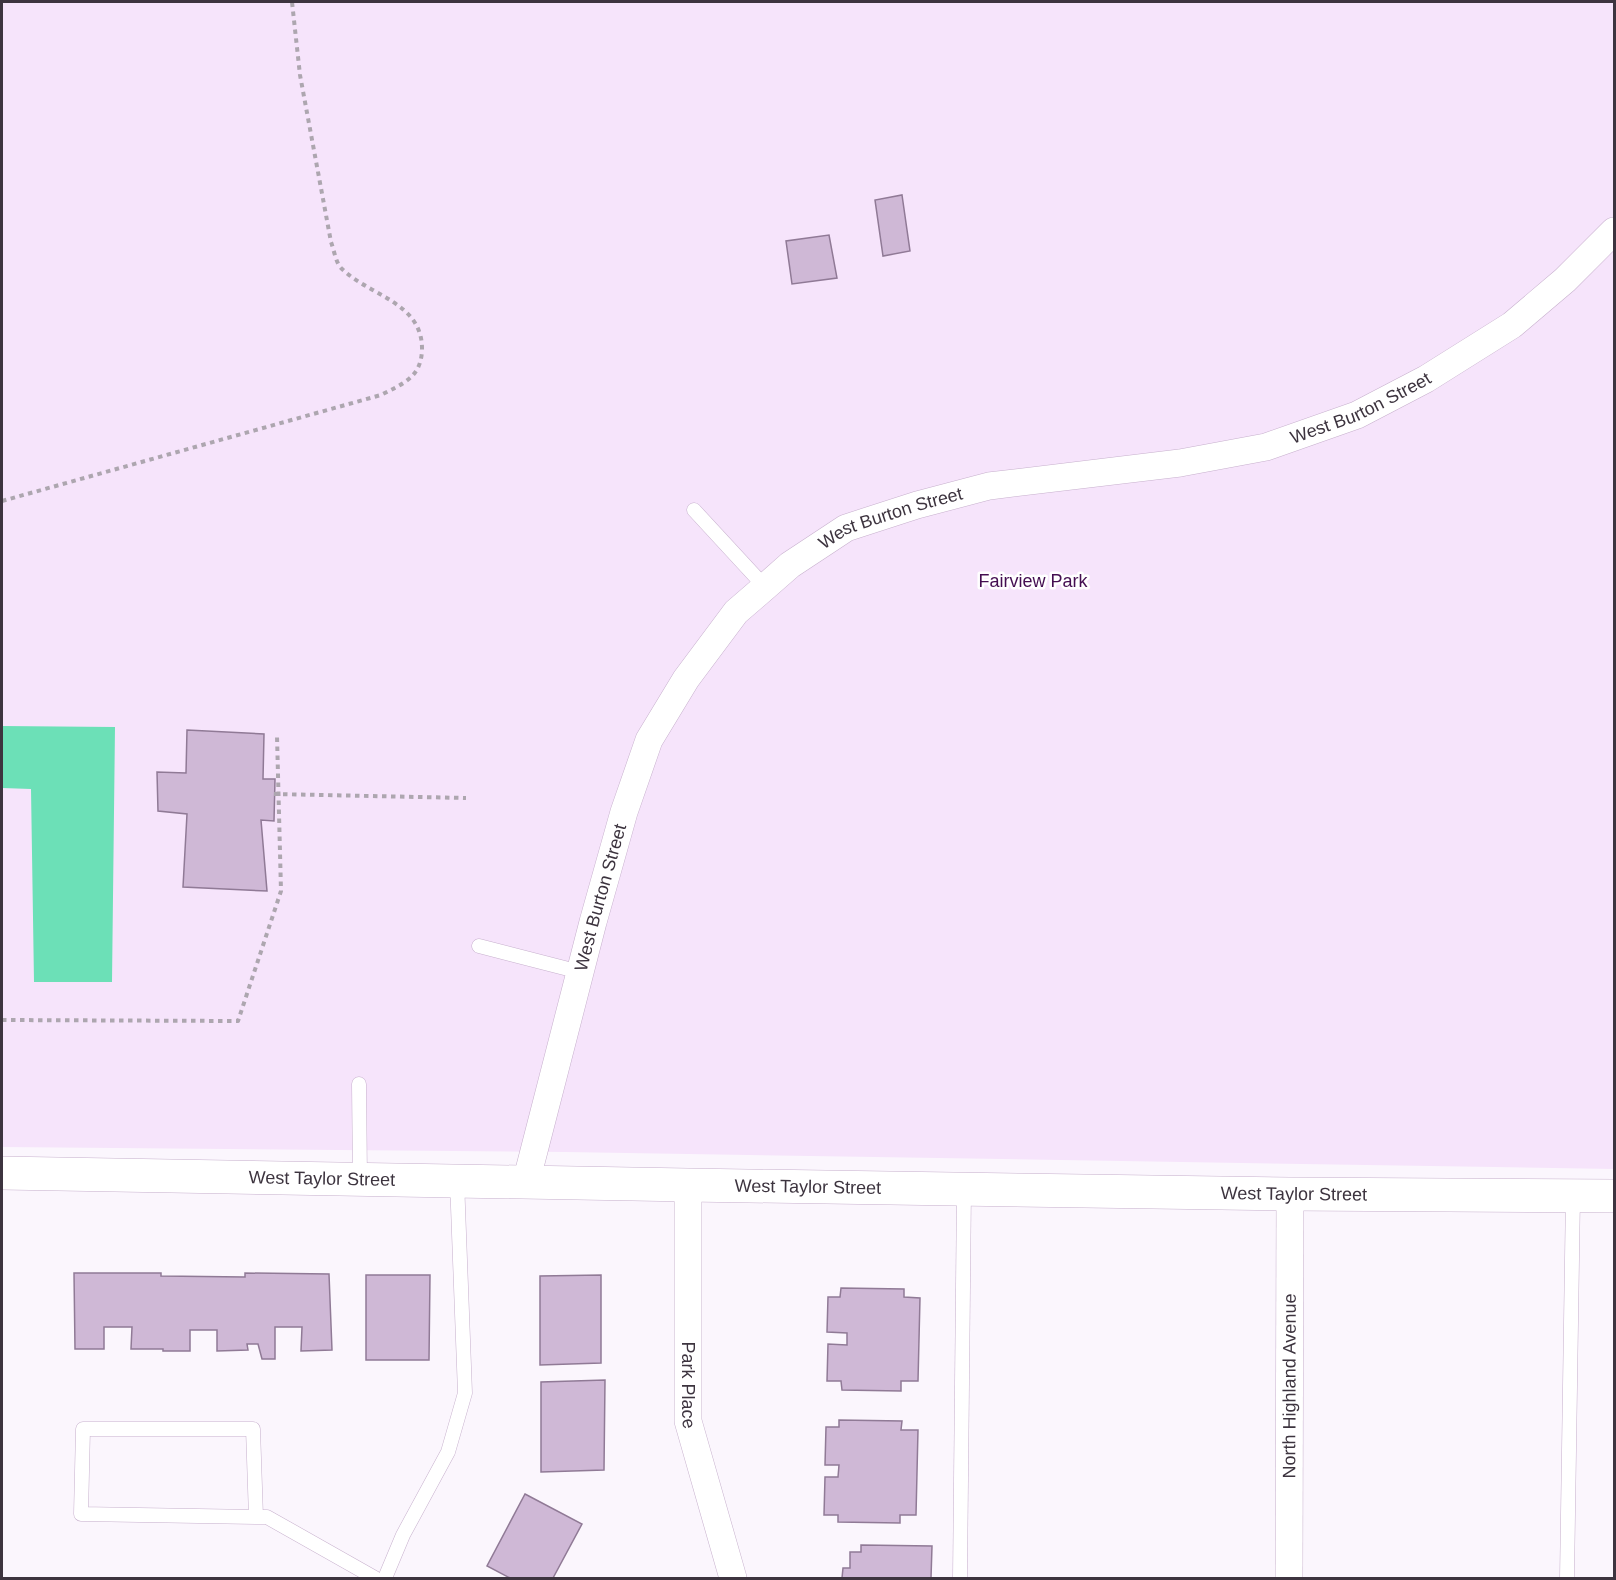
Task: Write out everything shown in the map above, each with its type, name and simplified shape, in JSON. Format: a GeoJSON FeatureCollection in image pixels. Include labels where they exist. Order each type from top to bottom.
{"type":"FeatureCollection","features":[{"type":"Feature","properties":{"kind":"main road","name":"West Taylor Street"},"geometry":{"type":"LineString","coordinates":[[2,1173],[1290,1194],[1614,1196]]}},
{"type":"Feature","properties":{"kind":"street","name":"West Burton Street"},"geometry":{"type":"LineString","coordinates":[[526,1182],[624,812],[649,740],[686,679],[736,612],[790,565],[846,528],[917,505],[989,486],[1180,464],[1266,447],[1357,415],[1426,379],[1512,324],[1565,280],[1614,231]]}},
{"type":"Feature","properties":{"kind":"street","name":"Park Place"},"geometry":{"type":"LineString","coordinates":[[688,1185],[688,1421],[733,1578]]}},
{"type":"Feature","properties":{"kind":"street","name":"North Highland Avenue"},"geometry":{"type":"LineString","coordinates":[[1289,1578],[1290,1194]]}},
{"type":"Feature","properties":{"kind":"lane"},"geometry":{"type":"LineString","coordinates":[[694,510],[765,587]]}},
{"type":"Feature","properties":{"kind":"lane"},"geometry":{"type":"LineString","coordinates":[[479,946],[580,972]]}},
{"type":"Feature","properties":{"kind":"lane"},"geometry":{"type":"LineString","coordinates":[[359,1084],[360,1178]]}},
{"type":"Feature","properties":{"kind":"lane"},"geometry":{"type":"LineString","coordinates":[[385,1578],[403,1535],[448,1452],[465,1393],[457,1180]]}},
{"type":"Feature","properties":{"kind":"lane"},"geometry":{"type":"LineString","coordinates":[[960,1578],[964,1189]]}},
{"type":"Feature","properties":{"kind":"lane"},"geometry":{"type":"LineString","coordinates":[[1567,1578],[1573,1195]]}},
{"type":"Feature","properties":{"kind":"lane"},"geometry":{"type":"LineString","coordinates":[[256,1517],[253,1429],[83,1429],[81,1514],[256,1517],[267,1517],[375,1578]]}},
{"type":"Feature","properties":{"kind":"path"},"geometry":{"type":"LineString","coordinates":[[2,501],[381,395],[411,379],[422,361],[422,337],[409,313],[340,267],[331,242],[300,75],[291,2]]}},
{"type":"Feature","properties":{"kind":"path"},"geometry":{"type":"LineString","coordinates":[[2,1020],[238,1021],[281,891],[277,794],[278,736]]}},
{"type":"Feature","properties":{"kind":"path"},"geometry":{"type":"LineString","coordinates":[[277,794],[466,798]]}},
{"type":"Feature","properties":{"kind":"green space","name":"Fairview Park"},"geometry":{"type":"Polygon","coordinates":[[[2,2],[1614,2],[1614,1169],[565,1152],[2,1147],[2,2]]]}},
{"type":"Feature","properties":{"kind":"shaded area"},"geometry":{"type":"Polygon","coordinates":[[[2,726],[115,727],[112,982],[34,982],[31,789],[2,788],[2,726]]]}},
{"type":"Feature","properties":{"kind":"building"},"geometry":{"type":"Polygon","coordinates":[[[902,195],[910,251],[883,256],[875,200],[902,195]]]}},
{"type":"Feature","properties":{"kind":"building"},"geometry":{"type":"Polygon","coordinates":[[[829,235],[837,278],[792,284],[786,241],[829,235]]]}},
{"type":"Feature","properties":{"kind":"building"},"geometry":{"type":"Polygon","coordinates":[[[187,730],[264,734],[263,779],[275,779],[274,821],[261,820],[267,891],[183,887],[187,814],[158,811],[157,772],[186,773],[187,730]]]}},
{"type":"Feature","properties":{"kind":"building"},"geometry":{"type":"Polygon","coordinates":[[[74,1273],[161,1273],[161,1276],[245,1277],[245,1273],[329,1274],[332,1350],[301,1351],[302,1327],[275,1327],[275,1359],[262,1359],[258,1344],[247,1344],[248,1350],[217,1351],[217,1330],[190,1330],[190,1351],[163,1351],[163,1349],[131,1349],[132,1327],[104,1327],[104,1349],[75,1349],[74,1273]]]}},
{"type":"Feature","properties":{"kind":"building"},"geometry":{"type":"Polygon","coordinates":[[[366,1275],[430,1275],[429,1360],[366,1360],[366,1275]]]}},
{"type":"Feature","properties":{"kind":"building"},"geometry":{"type":"Polygon","coordinates":[[[601,1275],[601,1363],[540,1365],[540,1276],[601,1275]]]}},
{"type":"Feature","properties":{"kind":"building"},"geometry":{"type":"Polygon","coordinates":[[[841,1288],[904,1289],[904,1297],[920,1298],[918,1381],[901,1381],[901,1391],[842,1390],[841,1381],[827,1381],[828,1344],[847,1345],[847,1333],[827,1332],[828,1297],[840,1297],[841,1288]]]}},
{"type":"Feature","properties":{"kind":"building"},"geometry":{"type":"Polygon","coordinates":[[[605,1380],[604,1470],[541,1472],[541,1382],[605,1380]]]}},
{"type":"Feature","properties":{"kind":"building"},"geometry":{"type":"Polygon","coordinates":[[[839,1420],[902,1421],[901,1430],[918,1430],[916,1515],[900,1515],[900,1523],[838,1522],[838,1515],[824,1515],[825,1477],[838,1477],[839,1465],[825,1465],[826,1427],[839,1427],[839,1420]]]}},
{"type":"Feature","properties":{"kind":"building"},"geometry":{"type":"Polygon","coordinates":[[[525,1494],[582,1524],[553,1578],[510,1578],[487,1566],[525,1494]]]}},
{"type":"Feature","properties":{"kind":"building"},"geometry":{"type":"Polygon","coordinates":[[[861,1545],[932,1546],[931,1578],[842,1578],[843,1568],[850,1568],[850,1552],[861,1552],[861,1545]]]}}]}
